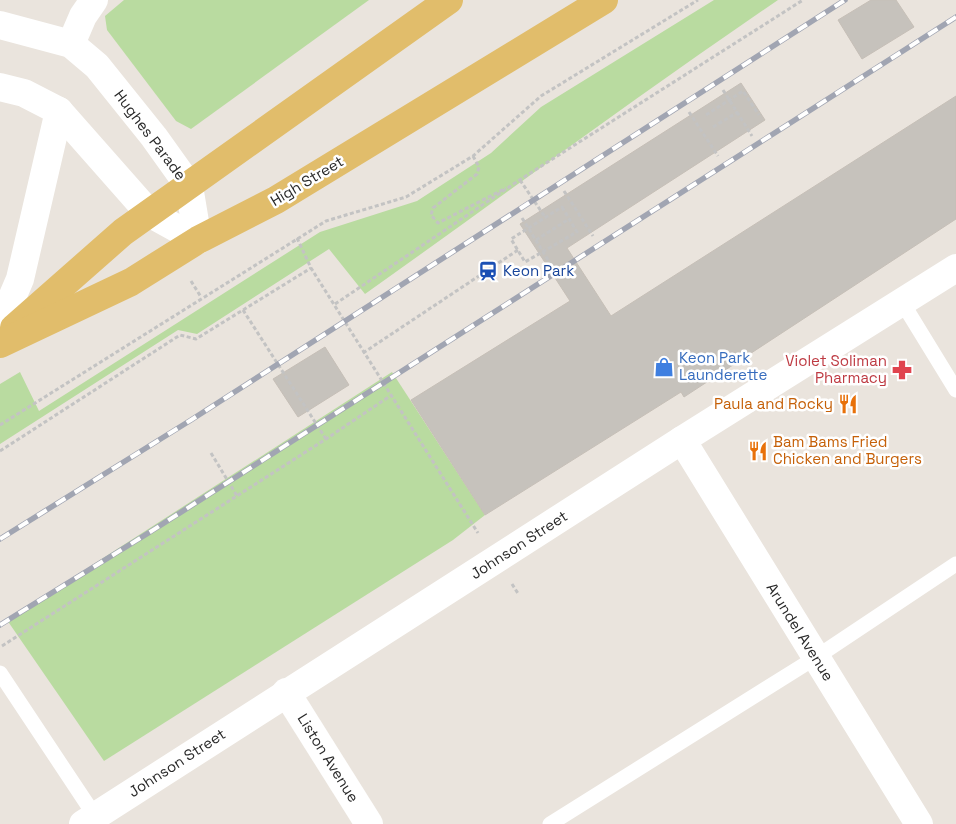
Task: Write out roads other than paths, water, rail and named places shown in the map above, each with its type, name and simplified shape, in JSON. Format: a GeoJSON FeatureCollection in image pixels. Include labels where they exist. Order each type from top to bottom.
{"type":"FeatureCollection","features":[{"type":"Feature","properties":{"kind":"main road"},"geometry":{"type":"LineString","coordinates":[[0,340],[123,232],[449,0]]}},
{"type":"Feature","properties":{"kind":"main road","name":"High Street"},"geometry":{"type":"LineString","coordinates":[[0,344],[131,282],[198,240],[276,200],[604,0]]}},
{"type":"Feature","properties":{"kind":"street"},"geometry":{"type":"LineString","coordinates":[[71,44],[83,16],[94,0]]}},
{"type":"Feature","properties":{"kind":"street","name":"Hughes Parade"},"geometry":{"type":"LineString","coordinates":[[0,25],[71,44],[97,66],[154,137],[189,186],[198,240]]}},
{"type":"Feature","properties":{"kind":"street"},"geometry":{"type":"LineString","coordinates":[[0,87],[24,93],[59,111],[149,213],[198,240]]}},
{"type":"Feature","properties":{"kind":"street"},"geometry":{"type":"LineString","coordinates":[[0,326],[20,279],[59,111]]}},
{"type":"Feature","properties":{"kind":"street","name":"Johnson Street"},"geometry":{"type":"LineString","coordinates":[[89,820],[286,692],[956,268]]}},
{"type":"Feature","properties":{"kind":"street","name":"Arundel Avenue"},"geometry":{"type":"LineString","coordinates":[[682,440],[919,824]]}},
{"type":"Feature","properties":{"kind":"street","name":"Liston Avenue"},"geometry":{"type":"LineString","coordinates":[[286,692],[369,824]]}},
{"type":"Feature","properties":{"kind":"lane"},"geometry":{"type":"LineString","coordinates":[[902,302],[956,390]]}},
{"type":"Feature","properties":{"kind":"lane"},"geometry":{"type":"LineString","coordinates":[[550,824],[815,658],[956,564]]}},
{"type":"Feature","properties":{"kind":"lane"},"geometry":{"type":"LineString","coordinates":[[0,673],[89,820]]}},
{"type":"Feature","properties":{"kind":"railway"},"geometry":{"type":"LineString","coordinates":[[0,539],[191,420],[845,0]]}},
{"type":"Feature","properties":{"kind":"railway"},"geometry":{"type":"LineString","coordinates":[[0,625],[150,532],[956,17]]}},
{"type":"Feature","properties":{"kind":"place","name":"Keon Park"},"geometry":{"type":"Point","coordinates":[488,271]}},
{"type":"Feature","properties":{"kind":"place","name":"Keon Park Launderette"},"geometry":{"type":"Point","coordinates":[664,367]}},
{"type":"Feature","properties":{"kind":"place","name":"Violet Soliman Pharmacy"},"geometry":{"type":"Point","coordinates":[902,370]}},
{"type":"Feature","properties":{"kind":"place","name":"Paula and Rocky"},"geometry":{"type":"Point","coordinates":[848,404]}},
{"type":"Feature","properties":{"kind":"place","name":"Bam Bams Fried Chicken and Burgers"},"geometry":{"type":"Point","coordinates":[758,451]}}]}
